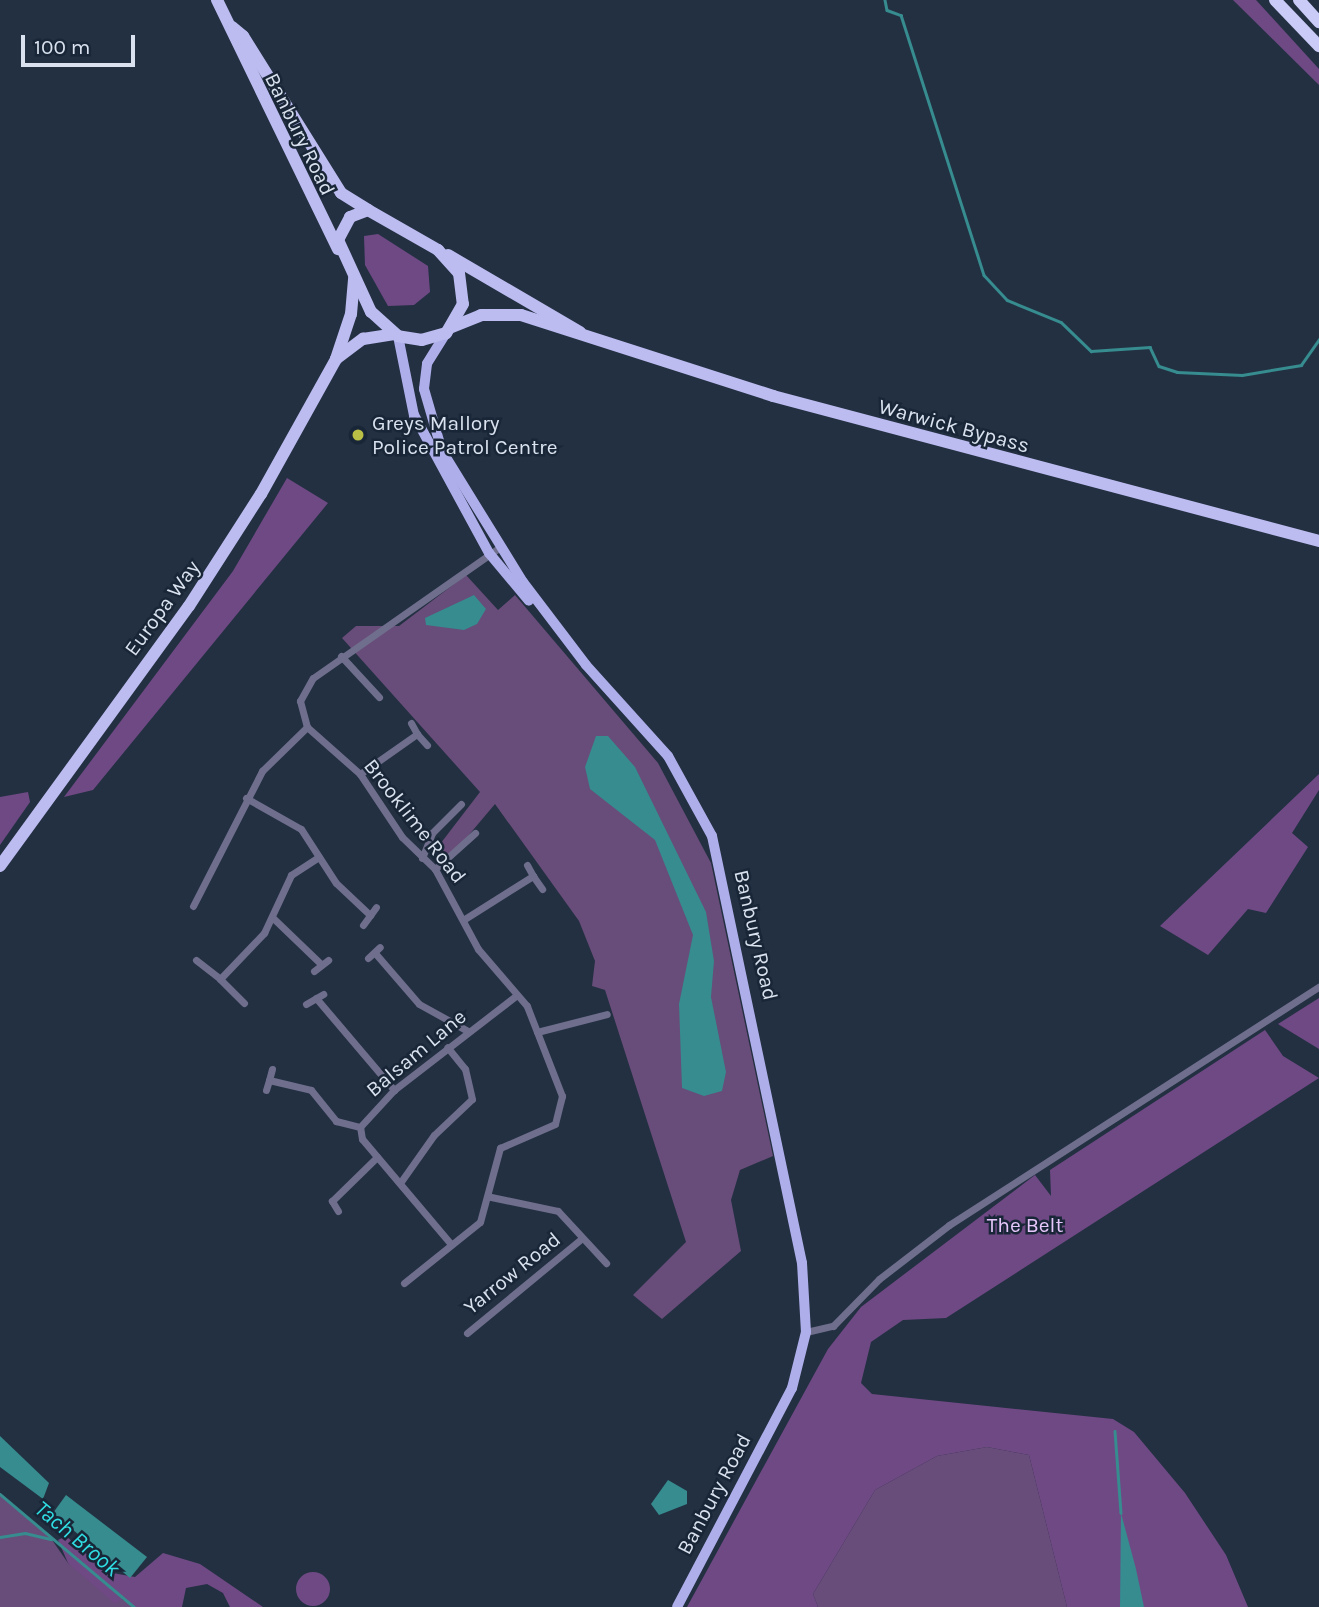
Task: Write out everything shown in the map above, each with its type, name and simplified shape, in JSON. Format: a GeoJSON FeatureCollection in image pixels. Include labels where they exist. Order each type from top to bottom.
{"type":"FeatureCollection","features":[{"type":"Feature","properties":{"kind":"highway","name":"Banbury Road"},"geometry":{"type":"LineString","coordinates":[[217,0],[232,27],[243,36],[341,193],[438,250]]}},
{"type":"Feature","properties":{"kind":"highway"},"geometry":{"type":"LineString","coordinates":[[1275,0],[1319,46]]}},
{"type":"Feature","properties":{"kind":"highway"},"geometry":{"type":"LineString","coordinates":[[1299,0],[1319,22]]}},
{"type":"Feature","properties":{"kind":"highway","name":"Banbury Road"},"geometry":{"type":"LineString","coordinates":[[232,27],[233,43],[375,318],[395,335]]}},
{"type":"Feature","properties":{"kind":"highway"},"geometry":{"type":"LineString","coordinates":[[343,255],[344,223],[368,211]]}},
{"type":"Feature","properties":{"kind":"highway"},"geometry":{"type":"LineString","coordinates":[[438,250],[464,289],[449,330]]}},
{"type":"Feature","properties":{"kind":"highway","name":"Warwick Bypass"},"geometry":{"type":"LineString","coordinates":[[438,250],[582,333]]}},
{"type":"Feature","properties":{"kind":"highway","name":"Europa Way"},"geometry":{"type":"LineString","coordinates":[[0,866],[216,567],[336,359],[351,314],[354,278]]}},
{"type":"Feature","properties":{"kind":"highway","name":"Warwick Bypass"},"geometry":{"type":"LineString","coordinates":[[395,335],[422,340],[507,313],[582,333],[760,392],[1319,541]]}},
{"type":"Feature","properties":{"kind":"highway","name":"Europa Way"},"geometry":{"type":"LineString","coordinates":[[336,359],[363,339],[395,335]]}},
{"type":"Feature","properties":{"kind":"main road","name":"Banbury Road"},"geometry":{"type":"LineString","coordinates":[[449,330],[426,372],[427,413],[442,451],[494,550],[586,665],[668,756],[718,854],[802,1263],[806,1332],[792,1388],[677,1607]]}},
{"type":"Feature","properties":{"kind":"main road"},"geometry":{"type":"LineString","coordinates":[[395,335],[408,361],[410,403],[434,454],[494,550]]}},
{"type":"Feature","properties":{"kind":"street"},"geometry":{"type":"LineString","coordinates":[[194,906],[246,798],[262,771],[307,727],[303,689],[341,656],[494,550]]}},
{"type":"Feature","properties":{"kind":"street"},"geometry":{"type":"LineString","coordinates":[[341,656],[379,698]]}},
{"type":"Feature","properties":{"kind":"street"},"geometry":{"type":"LineString","coordinates":[[411,723],[427,745]]}},
{"type":"Feature","properties":{"kind":"street","name":"Brooklime Road"},"geometry":{"type":"LineString","coordinates":[[307,727],[360,774],[422,858],[435,869],[439,881],[478,949],[517,995],[537,1032],[562,1096],[560,1114],[543,1132],[500,1148],[491,1197],[480,1222],[450,1243],[404,1283]]}},
{"type":"Feature","properties":{"kind":"street"},"geometry":{"type":"LineString","coordinates":[[360,774],[417,734]]}},
{"type":"Feature","properties":{"kind":"street"},"geometry":{"type":"LineString","coordinates":[[246,798],[301,829],[348,897],[370,915]]}},
{"type":"Feature","properties":{"kind":"street"},"geometry":{"type":"LineString","coordinates":[[422,858],[432,833],[461,804]]}},
{"type":"Feature","properties":{"kind":"street"},"geometry":{"type":"LineString","coordinates":[[435,869],[475,833]]}},
{"type":"Feature","properties":{"kind":"street"},"geometry":{"type":"LineString","coordinates":[[220,979],[273,918],[291,875],[319,857]]}},
{"type":"Feature","properties":{"kind":"street"},"geometry":{"type":"LineString","coordinates":[[527,865],[542,889]]}},
{"type":"Feature","properties":{"kind":"street"},"geometry":{"type":"LineString","coordinates":[[463,920],[533,876]]}},
{"type":"Feature","properties":{"kind":"street"},"geometry":{"type":"LineString","coordinates":[[363,925],[376,907]]}},
{"type":"Feature","properties":{"kind":"street"},"geometry":{"type":"LineString","coordinates":[[273,918],[324,962],[314,971]]}},
{"type":"Feature","properties":{"kind":"street"},"geometry":{"type":"LineString","coordinates":[[374,953],[419,1004],[468,1031]]}},
{"type":"Feature","properties":{"kind":"street"},"geometry":{"type":"LineString","coordinates":[[196,960],[244,1003]]}},
{"type":"Feature","properties":{"kind":"street"},"geometry":{"type":"LineString","coordinates":[[806,1332],[833,1326],[878,1279],[948,1225],[1319,987]]}},
{"type":"Feature","properties":{"kind":"street","name":"Balsam Lane"},"geometry":{"type":"LineString","coordinates":[[450,1243],[377,1157],[359,1127],[394,1090],[517,995]]}},
{"type":"Feature","properties":{"kind":"street"},"geometry":{"type":"LineString","coordinates":[[306,1004],[320,996],[394,1090]]}},
{"type":"Feature","properties":{"kind":"street"},"geometry":{"type":"LineString","coordinates":[[537,1032],[607,1014]]}},
{"type":"Feature","properties":{"kind":"street"},"geometry":{"type":"LineString","coordinates":[[400,1183],[433,1135],[471,1099],[465,1069],[447,1047]]}},
{"type":"Feature","properties":{"kind":"street"},"geometry":{"type":"LineString","coordinates":[[266,1090],[272,1069]]}},
{"type":"Feature","properties":{"kind":"street"},"geometry":{"type":"LineString","coordinates":[[270,1080],[311,1090],[336,1121],[359,1127]]}},
{"type":"Feature","properties":{"kind":"street"},"geometry":{"type":"LineString","coordinates":[[332,1201],[377,1157]]}},
{"type":"Feature","properties":{"kind":"street"},"geometry":{"type":"LineString","coordinates":[[325,1193],[338,1210]]}},
{"type":"Feature","properties":{"kind":"street"},"geometry":{"type":"LineString","coordinates":[[491,1197],[552,1208],[580,1240],[606,1262]]}},
{"type":"Feature","properties":{"kind":"street","name":"Yarrow Road"},"geometry":{"type":"LineString","coordinates":[[467,1333],[580,1240]]}},
{"type":"Feature","properties":{"kind":"shaded area"},"geometry":{"type":"Polygon","coordinates":[[[466,575],[498,610],[515,595],[658,763],[711,863],[773,1156],[740,1170],[731,1200],[741,1251],[662,1319],[633,1295],[686,1242],[605,990],[592,986],[595,961],[579,921],[495,804],[457,849],[442,858],[434,852],[480,792],[342,638],[356,626],[399,626],[466,575]]]}},
{"type":"Feature","properties":{"kind":"shaded area"},"geometry":{"type":"Polygon","coordinates":[[[474,595],[486,609],[477,624],[464,630],[426,625],[425,618],[474,595]]]}},
{"type":"Feature","properties":{"kind":"shaded area"},"geometry":{"type":"Polygon","coordinates":[[[596,736],[608,736],[635,767],[706,912],[714,961],[711,997],[726,1072],[722,1091],[704,1096],[682,1088],[679,1004],[693,935],[655,840],[590,789],[585,767],[596,736]]]}},
{"type":"Feature","properties":{"kind":"shaded area"},"geometry":{"type":"Polygon","coordinates":[[[0,1436],[49,1483],[43,1499],[0,1467],[0,1436]]]}},
{"type":"Feature","properties":{"kind":"shaded area"},"geometry":{"type":"Polygon","coordinates":[[[987,1447],[1029,1455],[1067,1607],[818,1607],[813,1594],[875,1490],[937,1456],[987,1447]]]}},
{"type":"Feature","properties":{"kind":"shaded area"},"geometry":{"type":"Polygon","coordinates":[[[668,1480],[687,1491],[687,1504],[659,1515],[651,1504],[668,1480]]]}},
{"type":"Feature","properties":{"kind":"shaded area"},"geometry":{"type":"Polygon","coordinates":[[[0,1493],[50,1537],[68,1563],[134,1607],[0,1607],[0,1493]]]}},
{"type":"Feature","properties":{"kind":"shaded area"},"geometry":{"type":"Polygon","coordinates":[[[66,1495],[147,1557],[130,1578],[53,1513],[66,1495]]]}},
{"type":"Feature","properties":{"kind":"shaded area"},"geometry":{"type":"Polygon","coordinates":[[[1121,1513],[1136,1569],[1144,1607],[1120,1607],[1121,1513]]]}},
{"type":"Feature","properties":{"kind":"green space"},"geometry":{"type":"Polygon","coordinates":[[[1233,0],[1256,0],[1319,69],[1319,85],[1233,0]]]}},
{"type":"Feature","properties":{"kind":"green space"},"geometry":{"type":"Polygon","coordinates":[[[378,234],[428,266],[430,292],[414,305],[388,306],[365,265],[364,236],[378,234]]]}},
{"type":"Feature","properties":{"kind":"green space"},"geometry":{"type":"Polygon","coordinates":[[[287,478],[328,503],[93,790],[64,797],[233,571],[287,478]]]}},
{"type":"Feature","properties":{"kind":"green space"},"geometry":{"type":"Polygon","coordinates":[[[1319,774],[1319,790],[1292,833],[1308,847],[1266,913],[1248,909],[1208,955],[1160,926],[1319,774]]]}},
{"type":"Feature","properties":{"kind":"green space"},"geometry":{"type":"Polygon","coordinates":[[[28,792],[30,802],[0,845],[0,797],[28,792]]]}},
{"type":"Feature","properties":{"kind":"green space"},"geometry":{"type":"Polygon","coordinates":[[[1319,998],[1319,1049],[1278,1024],[1319,998]]]}},
{"type":"Feature","properties":{"kind":"green space","name":"The Belt"},"geometry":{"type":"Polygon","coordinates":[[[1265,1030],[1283,1056],[1319,1078],[946,1318],[903,1320],[871,1342],[861,1383],[872,1394],[1113,1419],[1134,1432],[1185,1493],[1226,1555],[1248,1607],[1067,1607],[1029,1455],[987,1447],[937,1456],[875,1490],[813,1594],[818,1607],[687,1607],[828,1349],[861,1307],[1035,1175],[1051,1196],[1050,1170],[1265,1030]]]}},
{"type":"Feature","properties":{"kind":"green space"},"geometry":{"type":"Polygon","coordinates":[[[66,1536],[107,1572],[135,1577],[163,1553],[200,1564],[263,1607],[230,1607],[223,1593],[207,1584],[186,1588],[182,1607],[134,1607],[124,1598],[115,1604],[68,1563],[58,1540],[66,1536]]]}},
{"type":"Feature","properties":{"kind":"green space"},"geometry":{"type":"Polygon","coordinates":[[[313,1572],[325,1577],[330,1589],[325,1601],[313,1606],[301,1601],[296,1589],[301,1577],[313,1572]]]}},
{"type":"Feature","properties":{"kind":"waterway"},"geometry":{"type":"LineString","coordinates":[[885,0],[887,10],[901,15],[984,275],[1007,300],[1061,322],[1091,351],[1150,347],[1159,366],[1177,372],[1242,375],[1301,365],[1319,339]]}},
{"type":"Feature","properties":{"kind":"waterway"},"geometry":{"type":"LineString","coordinates":[[1115,1431],[1121,1513]]}},
{"type":"Feature","properties":{"kind":"waterway","name":"Tach Brook"},"geometry":{"type":"LineString","coordinates":[[0,1494],[134,1607]]}},
{"type":"Feature","properties":{"kind":"waterway"},"geometry":{"type":"LineString","coordinates":[[0,1537],[25,1533],[51,1539]]}},
{"type":"Feature","properties":{"kind":"place","name":"Greys Mallory Police Patrol Centre"},"geometry":{"type":"Point","coordinates":[358,435]}}]}
